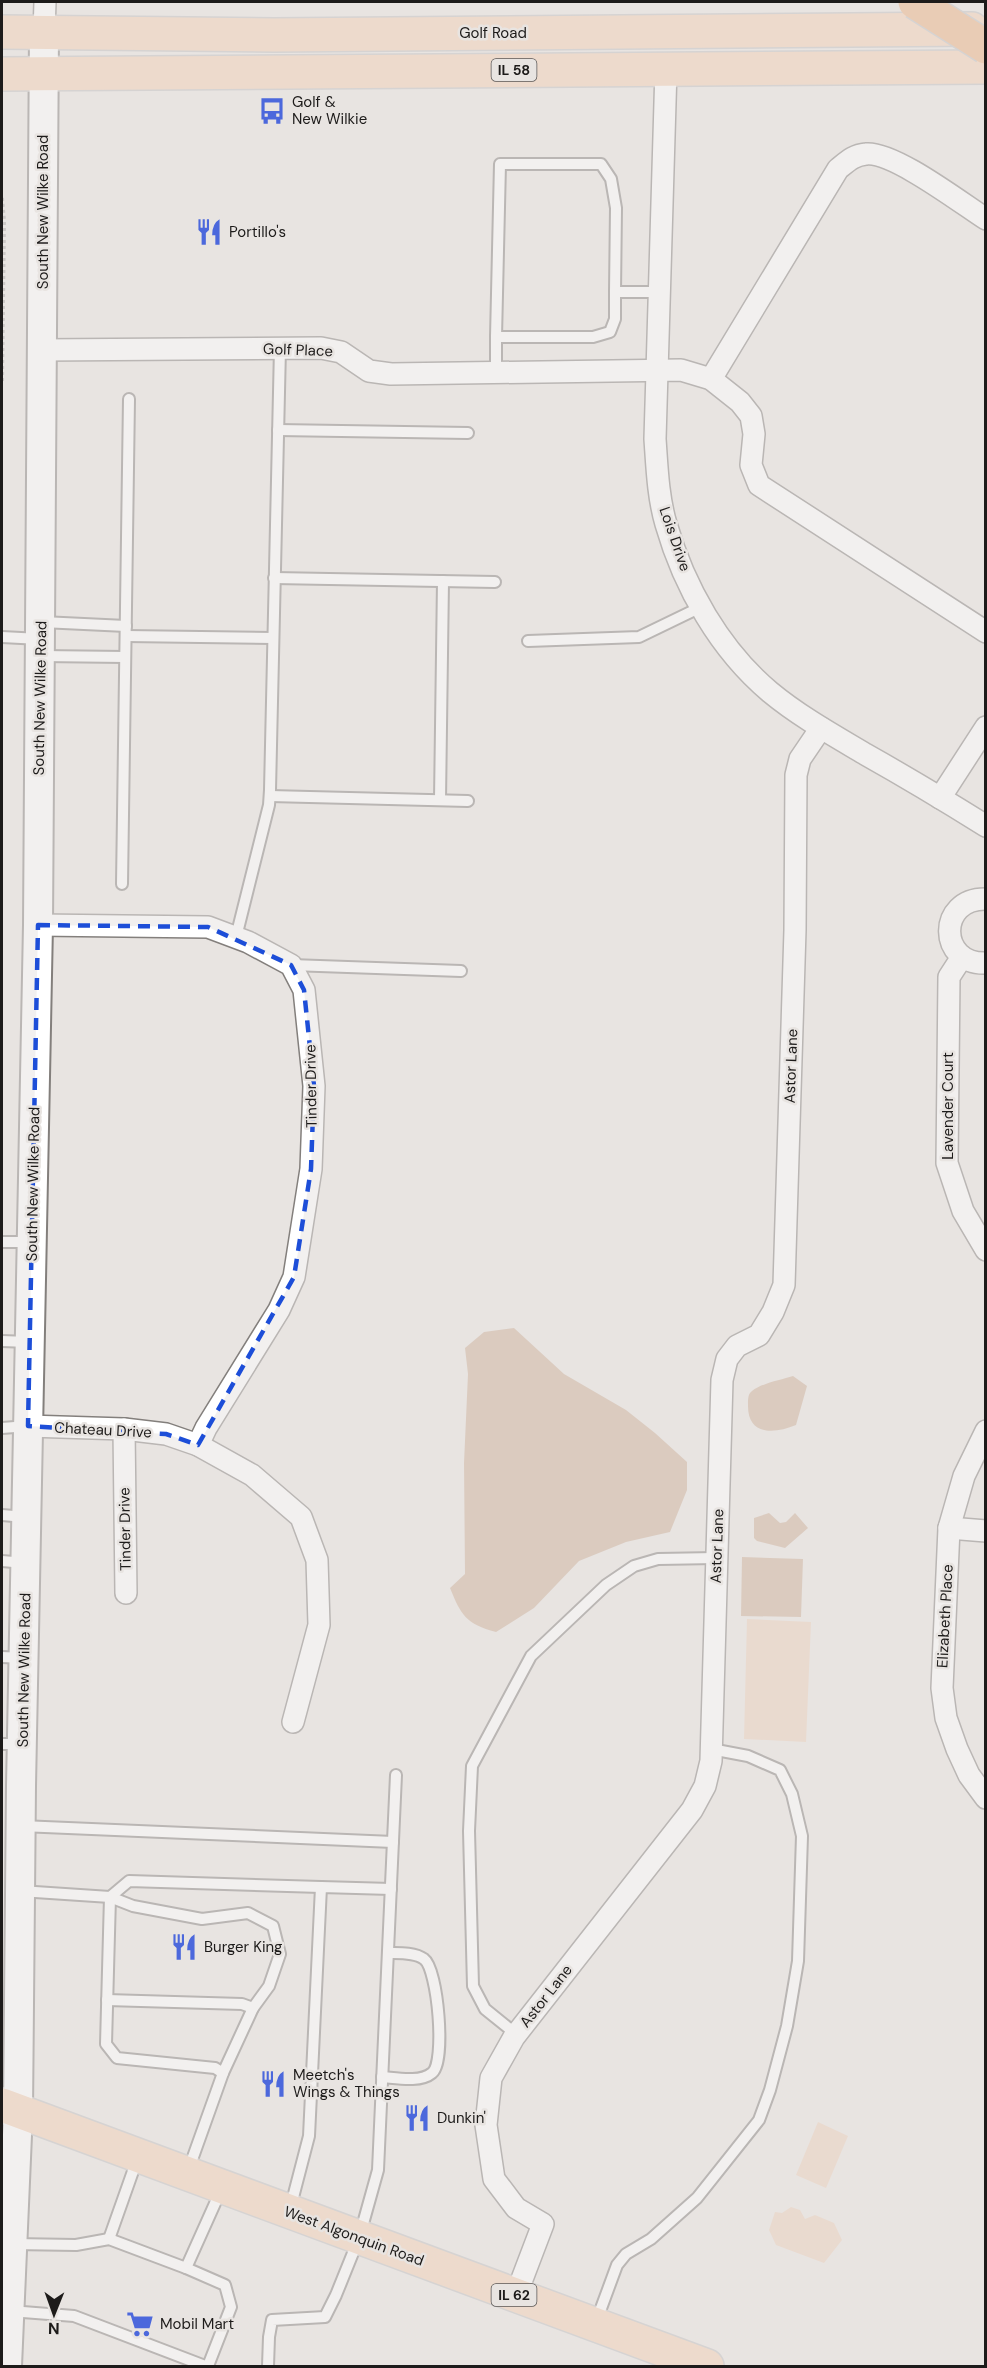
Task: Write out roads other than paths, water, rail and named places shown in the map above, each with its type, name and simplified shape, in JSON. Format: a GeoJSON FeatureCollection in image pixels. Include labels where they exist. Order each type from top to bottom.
{"type":"FeatureCollection","features":[{"type":"Feature","properties":{"kind":"highway"},"geometry":{"type":"LineString","coordinates":[[915,2],[986,46]]}},
{"type":"Feature","properties":{"kind":"main road","name":"Golf Road"},"geometry":{"type":"LineString","coordinates":[[2,32],[44,17],[286,35],[986,28]]}},
{"type":"Feature","properties":{"kind":"main road","name":"South New Wilke Road"},"geometry":{"type":"LineString","coordinates":[[7,2367],[10,2311],[8,2256],[10,2108],[21,1826],[12,1744],[15,1427],[30,1342],[38,925],[44,17]]}},
{"type":"Feature","properties":{"kind":"main road","name":"IL 58"},"geometry":{"type":"LineString","coordinates":[[2,74],[986,67]]}},
{"type":"Feature","properties":{"kind":"main road","name":"West Algonquin Road"},"geometry":{"type":"LineString","coordinates":[[10,2108],[708,2367]]}},
{"type":"Feature","properties":{"kind":"street","name":"Lois Drive"},"geometry":{"type":"LineString","coordinates":[[666,69],[658,292],[656,439],[659,487],[666,524],[679,559],[701,607],[740,664],[770,692],[821,728],[986,826]]}},
{"type":"Feature","properties":{"kind":"street"},"geometry":{"type":"LineString","coordinates":[[986,219],[893,159],[869,153],[853,156],[838,169],[711,379],[740,402],[751,416],[753,434],[751,465],[759,485],[986,632]]}},
{"type":"Feature","properties":{"kind":"street","name":"Golf Place"},"geometry":{"type":"LineString","coordinates":[[42,351],[321,348],[341,352],[369,370],[391,374],[681,370],[711,379]]}},
{"type":"Feature","properties":{"kind":"street"},"geometry":{"type":"LineString","coordinates":[[940,798],[986,727]]}},
{"type":"Feature","properties":{"kind":"street","name":"Astor Lane"},"geometry":{"type":"LineString","coordinates":[[516,2295],[543,2224],[516,2208],[494,2179],[486,2125],[491,2078],[516,2034],[692,1810],[705,1786],[711,1749],[721,1396],[727,1359],[737,1346],[759,1335],[773,1312],[784,1285],[795,930],[796,775],[800,759],[821,728]]}},
{"type":"Feature","properties":{"kind":"street"},"geometry":{"type":"LineString","coordinates":[[986,899],[973,900],[964,904],[951,920],[949,929],[950,940],[962,957],[972,962],[986,963]]}},
{"type":"Feature","properties":{"kind":"street"},"geometry":{"type":"LineString","coordinates":[[38,925],[208,927],[248,942],[291,966]]}},
{"type":"Feature","properties":{"kind":"street","name":"Lavender Court"},"geometry":{"type":"LineString","coordinates":[[962,957],[949,977],[948,1163],[963,1211],[986,1250]]}},
{"type":"Feature","properties":{"kind":"street","name":"Tinder Drive"},"geometry":{"type":"LineString","coordinates":[[198,1445],[206,1428],[279,1310],[294,1277],[311,1169],[314,1086],[304,990],[291,966]]}},
{"type":"Feature","properties":{"kind":"street","name":"Chateau Drive"},"geometry":{"type":"LineString","coordinates":[[15,1427],[124,1429],[166,1434],[198,1445],[252,1475],[301,1517],[317,1560],[319,1625],[293,1722]]}},
{"type":"Feature","properties":{"kind":"street","name":"Tinder Drive"},"geometry":{"type":"LineString","coordinates":[[124,1429],[126,1593]]}},
{"type":"Feature","properties":{"kind":"street","name":"Elizabeth Place"},"geometry":{"type":"LineString","coordinates":[[983,1441],[964,1476],[949,1528],[942,1688],[944,1708],[957,1749],[969,1775],[986,1798]]}},
{"type":"Feature","properties":{"kind":"street"},"geometry":{"type":"LineString","coordinates":[[949,1528],[986,1531]]}},
{"type":"Feature","properties":{"kind":"lane"},"geometry":{"type":"LineString","coordinates":[[496,337],[593,337],[610,332],[615,319],[616,208],[611,179],[601,164],[500,164],[496,337],[496,372]]}},
{"type":"Feature","properties":{"kind":"lane"},"geometry":{"type":"LineString","coordinates":[[615,292],[658,292]]}},
{"type":"Feature","properties":{"kind":"lane"},"geometry":{"type":"LineString","coordinates":[[236,937],[270,796],[280,348]]}},
{"type":"Feature","properties":{"kind":"lane"},"geometry":{"type":"LineString","coordinates":[[122,884],[129,399]]}},
{"type":"Feature","properties":{"kind":"lane"},"geometry":{"type":"LineString","coordinates":[[278,430],[468,433]]}},
{"type":"Feature","properties":{"kind":"lane"},"geometry":{"type":"LineString","coordinates":[[274,578],[495,582]]}},
{"type":"Feature","properties":{"kind":"lane"},"geometry":{"type":"LineString","coordinates":[[440,800],[443,581]]}},
{"type":"Feature","properties":{"kind":"lane"},"geometry":{"type":"LineString","coordinates":[[528,641],[639,637],[701,607]]}},
{"type":"Feature","properties":{"kind":"lane"},"geometry":{"type":"LineString","coordinates":[[2,637],[40,639],[126,631],[273,639]]}},
{"type":"Feature","properties":{"kind":"lane"},"geometry":{"type":"LineString","coordinates":[[40,639],[125,657]]}},
{"type":"Feature","properties":{"kind":"lane"},"geometry":{"type":"LineString","coordinates":[[270,796],[468,801]]}},
{"type":"Feature","properties":{"kind":"lane"},"geometry":{"type":"LineString","coordinates":[[291,966],[461,971]]}},
{"type":"Feature","properties":{"kind":"lane"},"geometry":{"type":"LineString","coordinates":[[2,1242],[32,1242]]}},
{"type":"Feature","properties":{"kind":"lane"},"geometry":{"type":"LineString","coordinates":[[2,1341],[30,1342]]}},
{"type":"Feature","properties":{"kind":"lane"},"geometry":{"type":"LineString","coordinates":[[516,2034],[485,2008],[472,1986],[470,1831],[472,1766],[531,1656],[606,1585],[634,1566],[658,1559],[716,1558]]}},
{"type":"Feature","properties":{"kind":"lane"},"geometry":{"type":"LineString","coordinates":[[595,2325],[617,2265],[626,2254],[651,2239],[697,2198],[759,2120],[770,2090],[787,2026],[798,1961],[802,1836],[792,1794],[780,1770],[748,1756],[711,1749]]}},
{"type":"Feature","properties":{"kind":"lane"},"geometry":{"type":"LineString","coordinates":[[268,2367],[272,2320],[325,2317],[359,2238],[378,2170],[396,1775]]}},
{"type":"Feature","properties":{"kind":"lane"},"geometry":{"type":"LineString","coordinates":[[21,1826],[393,1842]]}},
{"type":"Feature","properties":{"kind":"lane"},"geometry":{"type":"LineString","coordinates":[[223,2073],[215,2068],[117,2058],[106,2044],[110,1897],[129,1881],[391,1889]]}},
{"type":"Feature","properties":{"kind":"lane"},"geometry":{"type":"LineString","coordinates":[[289,2212],[309,2136],[321,1887]]}},
{"type":"Feature","properties":{"kind":"lane"},"geometry":{"type":"LineString","coordinates":[[20,1891],[110,1897],[133,1906],[202,1918],[248,1913],[273,1926],[280,1954],[269,1986],[253,2008],[223,2073],[187,2174]]}},
{"type":"Feature","properties":{"kind":"lane"},"geometry":{"type":"LineString","coordinates":[[382,2078],[417,2078],[431,2074],[438,2065],[440,2044],[432,1970],[424,1959],[410,1954],[388,1953]]}},
{"type":"Feature","properties":{"kind":"lane"},"geometry":{"type":"LineString","coordinates":[[107,2000],[242,2004],[253,2008]]}},
{"type":"Feature","properties":{"kind":"lane"},"geometry":{"type":"LineString","coordinates":[[109,2239],[138,2156]]}},
{"type":"Feature","properties":{"kind":"lane"},"geometry":{"type":"LineString","coordinates":[[186,2268],[223,2187]]}},
{"type":"Feature","properties":{"kind":"lane"},"geometry":{"type":"LineString","coordinates":[[8,2256],[109,2239],[225,2285],[231,2307],[207,2367],[74,2316],[10,2311]]}},
{"type":"Feature","properties":{"kind":"place","name":"Golf & New Wilkie"},"geometry":{"type":"Point","coordinates":[272,111]}},
{"type":"Feature","properties":{"kind":"place","name":"Portillo's"},"geometry":{"type":"Point","coordinates":[209,232]}},
{"type":"Feature","properties":{"kind":"place","name":"Burger King"},"geometry":{"type":"Point","coordinates":[184,1947]}},
{"type":"Feature","properties":{"kind":"place","name":"Meetch's Wings & Things"},"geometry":{"type":"Point","coordinates":[273,2084]}},
{"type":"Feature","properties":{"kind":"place","name":"Dunkin'"},"geometry":{"type":"Point","coordinates":[417,2118]}},
{"type":"Feature","properties":{"kind":"place","name":"Mobil Mart"},"geometry":{"type":"Point","coordinates":[140,2324]}}]}
